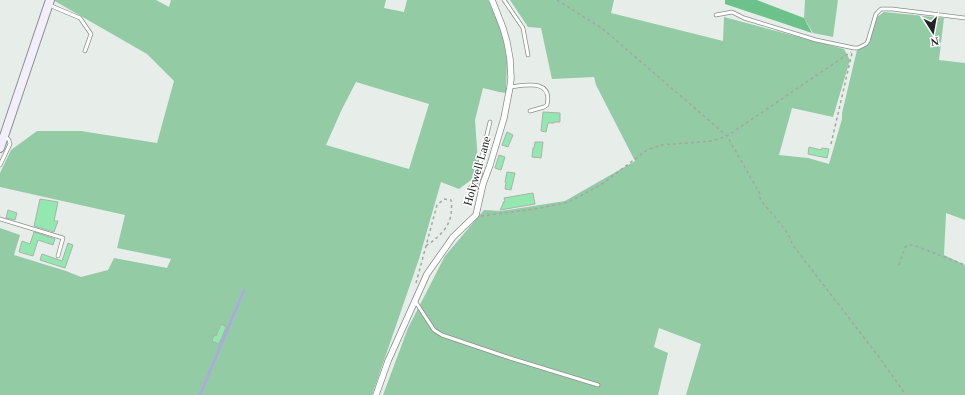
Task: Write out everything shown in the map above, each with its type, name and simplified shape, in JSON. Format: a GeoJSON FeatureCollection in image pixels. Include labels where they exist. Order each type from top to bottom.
{"type":"FeatureCollection","features":[{"type":"Feature","properties":{"kind":"street","name":"Holywell Lane"},"geometry":{"type":"LineString","coordinates":[[376,395],[388,361],[427,274],[453,237],[476,214],[483,184],[504,118],[511,78],[510,59],[504,28],[492,0]]}},
{"type":"Feature","properties":{"kind":"street"},"geometry":{"type":"LineString","coordinates":[[0,148],[50,2]]}},
{"type":"Feature","properties":{"kind":"lane"},"geometry":{"type":"LineString","coordinates":[[504,0],[523,28],[528,55]]}},
{"type":"Feature","properties":{"kind":"lane"},"geometry":{"type":"LineString","coordinates":[[50,2],[80,18],[91,34],[85,50]]}},
{"type":"Feature","properties":{"kind":"lane"},"geometry":{"type":"LineString","coordinates":[[716,14],[732,12],[744,18],[816,40],[858,48],[866,44],[868,41],[876,14],[881,9],[965,18]]}},
{"type":"Feature","properties":{"kind":"lane"},"geometry":{"type":"LineString","coordinates":[[510,87],[535,85],[544,88],[547,92],[546,105],[544,108],[530,111]]}},
{"type":"Feature","properties":{"kind":"lane"},"geometry":{"type":"LineString","coordinates":[[470,188],[480,177],[480,163],[490,122]]}},
{"type":"Feature","properties":{"kind":"lane"},"geometry":{"type":"LineString","coordinates":[[0,165],[10,144],[9,140],[5,136]]}},
{"type":"Feature","properties":{"kind":"lane"},"geometry":{"type":"LineString","coordinates":[[481,170],[490,165]]}},
{"type":"Feature","properties":{"kind":"lane"},"geometry":{"type":"LineString","coordinates":[[0,219],[63,238],[58,256]]}},
{"type":"Feature","properties":{"kind":"lane"},"geometry":{"type":"LineString","coordinates":[[416,298],[434,330],[442,335],[598,385]]}},
{"type":"Feature","properties":{"kind":"path"},"geometry":{"type":"LineString","coordinates":[[557,0],[603,29],[726,136],[760,194],[760,199],[792,240],[792,244],[879,357],[906,395]]}},
{"type":"Feature","properties":{"kind":"path"},"geometry":{"type":"LineString","coordinates":[[478,216],[541,208],[569,202],[602,184],[647,150],[661,145],[712,140],[726,136],[847,54],[853,52],[831,144]]}},
{"type":"Feature","properties":{"kind":"path"},"geometry":{"type":"LineString","coordinates":[[416,298],[413,292],[437,205],[444,199],[451,200],[452,208],[448,225],[436,239],[426,246]]}},
{"type":"Feature","properties":{"kind":"path"},"geometry":{"type":"LineString","coordinates":[[899,265],[905,247],[910,245],[965,265]]}},
{"type":"Feature","properties":{"kind":"green space"},"geometry":{"type":"Polygon","coordinates":[[[53,0],[156,0],[169,7],[171,0],[386,0],[384,8],[404,12],[407,0],[488,0],[502,31],[507,61],[506,93],[483,88],[475,120],[478,163],[475,177],[459,189],[441,182],[419,259],[372,395],[0,395],[0,228],[20,235],[14,255],[81,277],[108,270],[114,258],[167,268],[171,259],[117,248],[125,215],[0,187],[0,173],[11,150],[37,131],[81,131],[157,143],[174,81],[147,54],[53,0]],[[356,82],[326,145],[409,169],[429,104],[356,82]]]}},
{"type":"Feature","properties":{"kind":"green space"},"geometry":{"type":"Polygon","coordinates":[[[510,0],[614,0],[611,13],[723,41],[724,17],[844,49],[850,60],[833,117],[792,108],[779,155],[808,158],[829,164],[842,119],[842,113],[857,50],[868,44],[877,17],[884,12],[944,18],[939,60],[965,63],[965,220],[946,213],[944,255],[965,265],[965,395],[686,395],[701,344],[659,328],[654,347],[668,353],[658,395],[383,395],[408,328],[445,256],[484,210],[501,211],[565,201],[635,161],[596,85],[594,77],[552,79],[541,28],[528,27],[510,0]]]}},
{"type":"Feature","properties":{"kind":"green space"},"geometry":{"type":"Polygon","coordinates":[[[725,0],[757,0],[804,18],[812,33],[725,4],[725,0]]]}},
{"type":"Feature","properties":{"kind":"green space"},"geometry":{"type":"Polygon","coordinates":[[[805,0],[838,0],[833,37],[813,33],[804,18],[805,0]]]}},
{"type":"Feature","properties":{"kind":"building"},"geometry":{"type":"Polygon","coordinates":[[[543,112],[560,113],[560,122],[548,123],[546,132],[541,131],[543,112]]]}},
{"type":"Feature","properties":{"kind":"building"},"geometry":{"type":"Polygon","coordinates":[[[507,132],[513,135],[508,147],[502,145],[507,132]]]}},
{"type":"Feature","properties":{"kind":"building"},"geometry":{"type":"Polygon","coordinates":[[[535,142],[543,142],[541,158],[532,157],[535,142]]]}},
{"type":"Feature","properties":{"kind":"building"},"geometry":{"type":"Polygon","coordinates":[[[809,147],[821,150],[822,148],[829,149],[827,158],[808,154],[809,147]]]}},
{"type":"Feature","properties":{"kind":"building"},"geometry":{"type":"Polygon","coordinates":[[[499,155],[505,157],[501,170],[495,168],[499,155]]]}},
{"type":"Feature","properties":{"kind":"building"},"geometry":{"type":"Polygon","coordinates":[[[507,172],[515,173],[511,190],[505,189],[507,172]]]}},
{"type":"Feature","properties":{"kind":"building"},"geometry":{"type":"Polygon","coordinates":[[[533,193],[535,204],[500,210],[503,202],[505,202],[504,198],[533,193]]]}},
{"type":"Feature","properties":{"kind":"building"},"geometry":{"type":"Polygon","coordinates":[[[40,199],[58,202],[54,221],[58,221],[54,232],[34,226],[40,199]]]}},
{"type":"Feature","properties":{"kind":"building"},"geometry":{"type":"Polygon","coordinates":[[[8,210],[17,213],[15,220],[6,218],[8,210]]]}},
{"type":"Feature","properties":{"kind":"building"},"geometry":{"type":"Polygon","coordinates":[[[34,232],[55,239],[53,245],[38,240],[33,256],[19,252],[22,241],[30,244],[34,232]]]}},
{"type":"Feature","properties":{"kind":"building"},"geometry":{"type":"Polygon","coordinates":[[[68,243],[73,245],[65,268],[40,260],[42,254],[62,261],[68,243]]]}},
{"type":"Feature","properties":{"kind":"building"},"geometry":{"type":"Polygon","coordinates":[[[221,324],[226,327],[219,344],[212,341],[221,324]]]}},
{"type":"Feature","properties":{"kind":"waterway"},"geometry":{"type":"LineString","coordinates":[[200,395],[244,290]]}}]}
